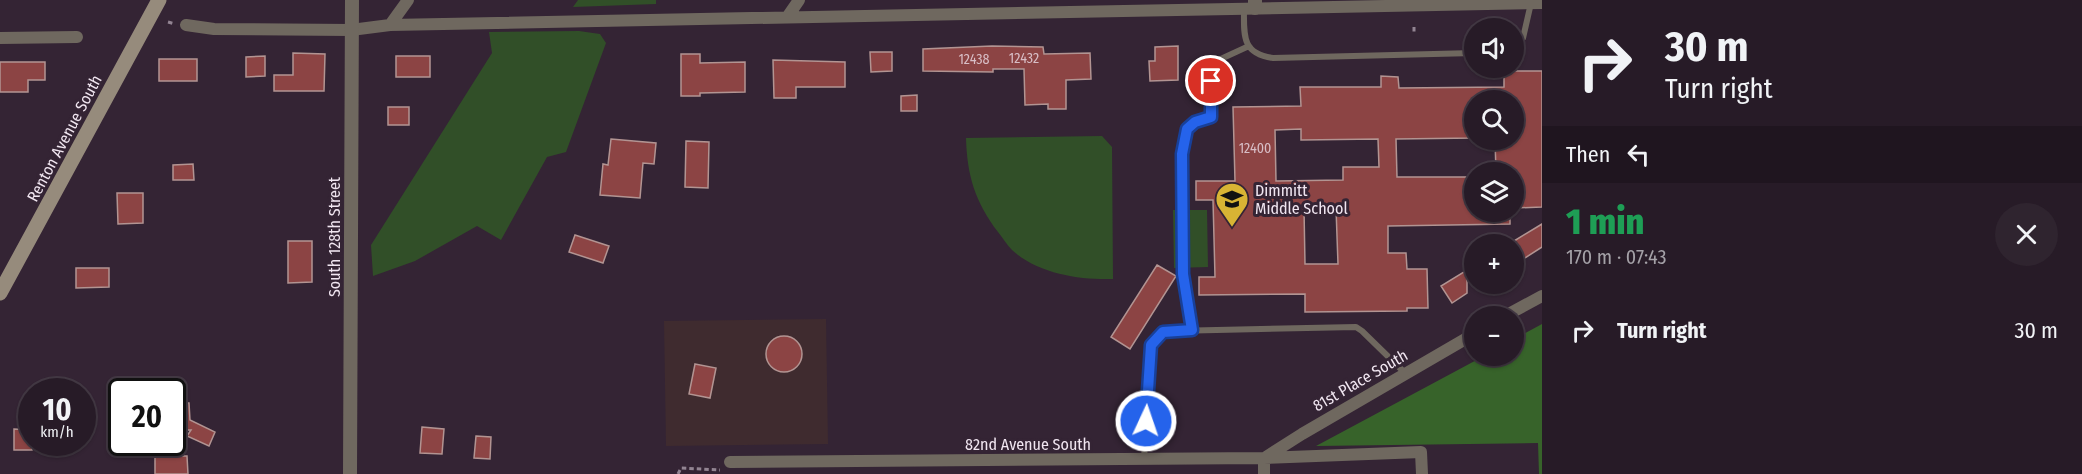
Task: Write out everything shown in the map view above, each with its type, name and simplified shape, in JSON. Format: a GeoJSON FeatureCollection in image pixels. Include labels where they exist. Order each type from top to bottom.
{"type":"FeatureCollection","features":[{"type":"Feature","properties":{"kind":"main road","name":"Renton Avenue South"},"geometry":{"type":"LineString","coordinates":[[0,293],[159,0]]}},
{"type":"Feature","properties":{"kind":"street","name":"South 128th Street"},"geometry":{"type":"LineString","coordinates":[[350,474],[352,0]]}},
{"type":"Feature","properties":{"kind":"street"},"geometry":{"type":"LineString","coordinates":[[390,25],[408,0]]}},
{"type":"Feature","properties":{"kind":"street"},"geometry":{"type":"LineString","coordinates":[[788,16],[799,0]]}},
{"type":"Feature","properties":{"kind":"street"},"geometry":{"type":"LineString","coordinates":[[186,25],[214,28],[351,30],[390,25],[1251,5],[1537,3]]}},
{"type":"Feature","properties":{"kind":"street"},"geometry":{"type":"LineString","coordinates":[[0,38],[77,37]]}},
{"type":"Feature","properties":{"kind":"street"},"geometry":{"type":"LineString","coordinates":[[1524,306],[1542,296]]}},
{"type":"Feature","properties":{"kind":"street","name":"81st Place South"},"geometry":{"type":"LineString","coordinates":[[1264,458],[1464,340]]}},
{"type":"Feature","properties":{"kind":"street","name":"82nd Avenue South"},"geometry":{"type":"LineString","coordinates":[[730,462],[795,468],[1264,458],[1422,452],[1422,474]]}},
{"type":"Feature","properties":{"kind":"street"},"geometry":{"type":"LineString","coordinates":[[1264,458],[1264,474]]}},
{"type":"Feature","properties":{"kind":"lane"},"geometry":{"type":"LineString","coordinates":[[1524,36],[1537,3]]}},
{"type":"Feature","properties":{"kind":"lane"},"geometry":{"type":"LineString","coordinates":[[1251,5],[1244,34],[1248,46],[1262,57],[1464,53]]}},
{"type":"Feature","properties":{"kind":"lane"},"geometry":{"type":"LineString","coordinates":[[1192,330],[1183,274],[1182,154],[1187,129],[1195,122],[1211,117],[1212,63],[1248,46]]}},
{"type":"Feature","properties":{"kind":"lane"},"geometry":{"type":"LineString","coordinates":[[1144,459],[1151,345],[1163,332],[1356,327],[1405,373]]}},
{"type":"Feature","properties":{"kind":"path"},"geometry":{"type":"LineString","coordinates":[[1414,27],[1414,32]]}},
{"type":"Feature","properties":{"kind":"path"},"geometry":{"type":"LineString","coordinates":[[678,474],[681,468],[722,470],[730,462]]}},
{"type":"Feature","properties":{"kind":"shaded area"},"geometry":{"type":"Polygon","coordinates":[[[826,319],[828,444],[666,446],[664,321],[826,319]]]}},
{"type":"Feature","properties":{"kind":"green space"},"geometry":{"type":"Polygon","coordinates":[[[578,0],[656,0],[656,4],[573,7],[578,0]]]}},
{"type":"Feature","properties":{"kind":"green space"},"geometry":{"type":"Polygon","coordinates":[[[579,31],[600,34],[606,43],[566,152],[547,157],[501,240],[477,226],[415,261],[373,276],[371,245],[492,53],[489,32],[579,31]]]}},
{"type":"Feature","properties":{"kind":"green space"},"geometry":{"type":"Polygon","coordinates":[[[1102,136],[1112,147],[1113,279],[1060,274],[1022,258],[1007,244],[983,210],[970,176],[966,138],[1102,136]]]}},
{"type":"Feature","properties":{"kind":"green space"},"geometry":{"type":"Polygon","coordinates":[[[1173,210],[1207,210],[1208,267],[1174,268],[1173,210]]]}},
{"type":"Feature","properties":{"kind":"green space"},"geometry":{"type":"Polygon","coordinates":[[[1542,324],[1542,474],[1539,474],[1538,443],[1316,446],[1465,366],[1524,366],[1524,334],[1542,324]]]}},
{"type":"Feature","properties":{"kind":"building"},"geometry":{"type":"Polygon","coordinates":[[[992,46],[1043,47],[1044,54],[1090,53],[1091,79],[1066,80],[1066,109],[1048,109],[1048,104],[1025,105],[1024,69],[993,69],[993,72],[923,71],[923,49],[992,46]]]}},
{"type":"Feature","properties":{"kind":"building"},"geometry":{"type":"Polygon","coordinates":[[[1178,46],[1178,80],[1150,81],[1149,61],[1155,61],[1155,47],[1178,46]]]}},
{"type":"Feature","properties":{"kind":"building"},"geometry":{"type":"Polygon","coordinates":[[[870,52],[892,52],[892,71],[871,72],[870,52]]]}},
{"type":"Feature","properties":{"kind":"building"},"geometry":{"type":"Polygon","coordinates":[[[293,53],[325,54],[324,91],[274,91],[274,75],[293,75],[293,53]]]}},
{"type":"Feature","properties":{"kind":"building"},"geometry":{"type":"Polygon","coordinates":[[[681,54],[700,54],[700,63],[745,62],[745,92],[700,93],[700,96],[681,96],[681,54]]]}},
{"type":"Feature","properties":{"kind":"building"},"geometry":{"type":"Polygon","coordinates":[[[265,56],[265,76],[246,77],[246,57],[265,56]]]}},
{"type":"Feature","properties":{"kind":"building"},"geometry":{"type":"Polygon","coordinates":[[[396,56],[430,56],[430,77],[396,77],[396,56]]]}},
{"type":"Feature","properties":{"kind":"building"},"geometry":{"type":"Polygon","coordinates":[[[159,59],[197,59],[197,81],[159,81],[159,59]]]}},
{"type":"Feature","properties":{"kind":"building"},"geometry":{"type":"Polygon","coordinates":[[[773,60],[845,62],[845,87],[796,87],[796,98],[774,98],[773,60]]]}},
{"type":"Feature","properties":{"kind":"building"},"geometry":{"type":"Polygon","coordinates":[[[0,62],[45,62],[45,80],[28,80],[28,92],[0,92],[0,62]]]}},
{"type":"Feature","properties":{"kind":"building"},"geometry":{"type":"Polygon","coordinates":[[[1524,71],[1542,71],[1542,207],[1524,208],[1524,162],[1496,162],[1495,150],[1524,150],[1524,90],[1464,90],[1464,138],[1396,139],[1397,177],[1464,177],[1464,222],[1510,222],[1510,224],[1388,226],[1388,253],[1406,253],[1407,269],[1427,269],[1428,308],[1407,308],[1407,311],[1305,312],[1305,294],[1199,295],[1199,277],[1215,277],[1213,200],[1196,200],[1196,181],[1235,181],[1233,107],[1301,106],[1300,87],[1381,87],[1381,76],[1398,77],[1399,88],[1504,87],[1504,78],[1524,78],[1524,71]],[[1301,129],[1275,130],[1276,181],[1343,180],[1343,167],[1379,167],[1378,139],[1301,140],[1301,129]],[[1336,208],[1304,209],[1305,264],[1338,264],[1336,208]]]}},
{"type":"Feature","properties":{"kind":"building"},"geometry":{"type":"Polygon","coordinates":[[[917,95],[917,111],[901,111],[901,96],[917,95]]]}},
{"type":"Feature","properties":{"kind":"building"},"geometry":{"type":"Polygon","coordinates":[[[388,107],[409,107],[409,125],[388,125],[388,107]]]}},
{"type":"Feature","properties":{"kind":"building"},"geometry":{"type":"Polygon","coordinates":[[[611,139],[656,143],[654,164],[643,163],[640,198],[600,195],[603,164],[608,165],[611,139]]]}},
{"type":"Feature","properties":{"kind":"building"},"geometry":{"type":"Polygon","coordinates":[[[686,141],[709,142],[708,188],[685,187],[686,141]]]}},
{"type":"Feature","properties":{"kind":"building"},"geometry":{"type":"Polygon","coordinates":[[[193,164],[194,180],[173,180],[173,165],[193,164]]]}},
{"type":"Feature","properties":{"kind":"building"},"geometry":{"type":"Polygon","coordinates":[[[117,193],[143,193],[143,223],[118,224],[117,193]]]}},
{"type":"Feature","properties":{"kind":"building"},"geometry":{"type":"Polygon","coordinates":[[[1542,224],[1542,247],[1524,259],[1524,235],[1542,224]]]}},
{"type":"Feature","properties":{"kind":"building"},"geometry":{"type":"Polygon","coordinates":[[[575,235],[609,246],[603,263],[569,252],[575,235]]]}},
{"type":"Feature","properties":{"kind":"building"},"geometry":{"type":"Polygon","coordinates":[[[288,241],[312,241],[312,282],[288,283],[288,241]]]}},
{"type":"Feature","properties":{"kind":"building"},"geometry":{"type":"Polygon","coordinates":[[[1157,265],[1176,276],[1130,349],[1111,337],[1157,265]]]}},
{"type":"Feature","properties":{"kind":"building"},"geometry":{"type":"Polygon","coordinates":[[[76,268],[109,268],[109,287],[76,288],[76,268]]]}},
{"type":"Feature","properties":{"kind":"building"},"geometry":{"type":"Polygon","coordinates":[[[1464,272],[1466,294],[1452,303],[1441,286],[1464,272]]]}},
{"type":"Feature","properties":{"kind":"building"},"geometry":{"type":"Polygon","coordinates":[[[784,336],[796,342],[802,354],[796,366],[784,372],[772,366],[766,354],[772,342],[784,336]]]}},
{"type":"Feature","properties":{"kind":"building"},"geometry":{"type":"Polygon","coordinates":[[[695,364],[716,368],[710,398],[689,394],[695,364]]]}},
{"type":"Feature","properties":{"kind":"building"},"geometry":{"type":"Polygon","coordinates":[[[186,403],[189,403],[190,420],[215,432],[209,446],[187,436],[191,430],[186,430],[186,403]]]}},
{"type":"Feature","properties":{"kind":"building"},"geometry":{"type":"Polygon","coordinates":[[[422,427],[444,429],[442,454],[420,453],[422,427]]]}},
{"type":"Feature","properties":{"kind":"building"},"geometry":{"type":"Polygon","coordinates":[[[14,429],[18,429],[18,450],[14,450],[14,429]]]}},
{"type":"Feature","properties":{"kind":"building"},"geometry":{"type":"Polygon","coordinates":[[[476,436],[491,437],[490,459],[474,458],[476,436]]]}},
{"type":"Feature","properties":{"kind":"building"},"geometry":{"type":"Polygon","coordinates":[[[155,456],[187,456],[188,474],[155,474],[155,456]]]}},
{"type":"Feature","properties":{"kind":"place","name":"Dimmitt Middle School"},"geometry":{"type":"Point","coordinates":[1232,228]}},
{"type":"Feature","properties":{"kind":"route"},"geometry":{"type":"LineString","coordinates":[[1146,421],[1151,345],[1163,332],[1192,330],[1183,274],[1182,154],[1187,129],[1195,122],[1211,117],[1211,81]]}}]}
